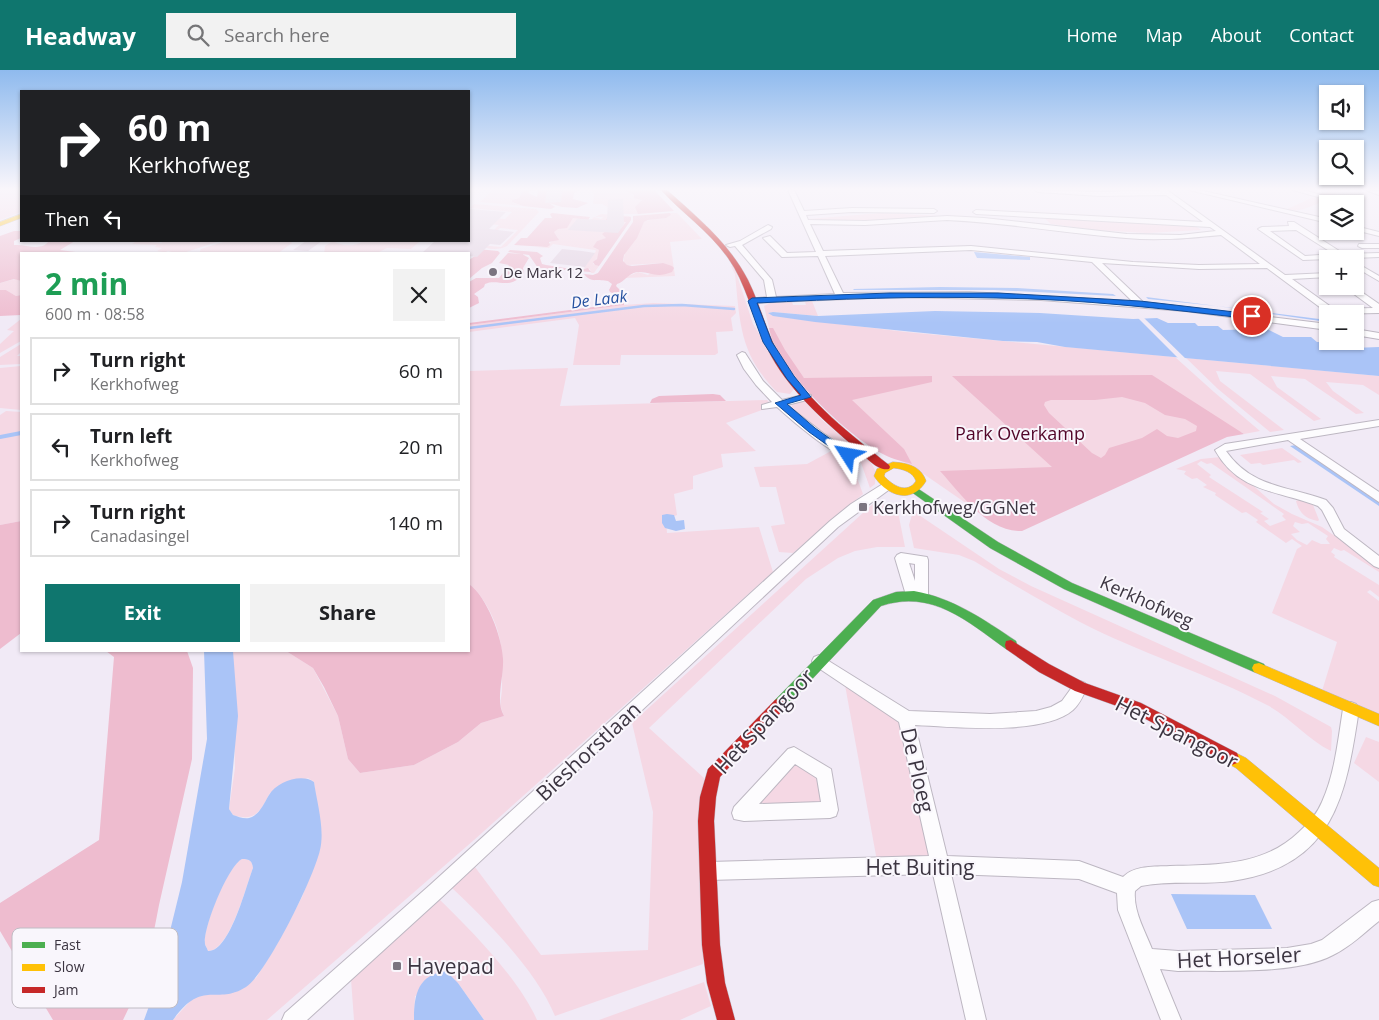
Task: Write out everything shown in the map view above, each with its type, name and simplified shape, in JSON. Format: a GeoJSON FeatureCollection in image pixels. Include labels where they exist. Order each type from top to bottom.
{"type":"FeatureCollection","features":[{"type":"Feature","properties":{"kind":"street"},"geometry":{"type":"LineString","coordinates":[[708,234],[739,269],[768,342],[790,377],[806,397],[847,436],[885,467],[902,466],[918,474],[921,479],[919,485],[914,489],[905,491],[886,486],[879,476],[885,467]]}},
{"type":"Feature","properties":{"kind":"street"},"geometry":{"type":"LineString","coordinates":[[721,247],[737,244],[757,234]]}},
{"type":"Feature","properties":{"kind":"street"},"geometry":{"type":"LineString","coordinates":[[811,234],[840,296]]}},
{"type":"Feature","properties":{"kind":"street"},"geometry":{"type":"LineString","coordinates":[[1107,234],[1171,237],[1186,234]]}},
{"type":"Feature","properties":{"kind":"street"},"geometry":{"type":"LineString","coordinates":[[1224,234],[1323,305]]}},
{"type":"Feature","properties":{"kind":"street"},"geometry":{"type":"LineString","coordinates":[[1270,234],[1303,258],[1319,258]]}},
{"type":"Feature","properties":{"kind":"street"},"geometry":{"type":"LineString","coordinates":[[1308,234],[1333,250]]}},
{"type":"Feature","properties":{"kind":"street"},"geometry":{"type":"LineString","coordinates":[[767,238],[785,255],[971,248],[1096,261],[1171,266],[1268,266]]}},
{"type":"Feature","properties":{"kind":"street"},"geometry":{"type":"LineString","coordinates":[[737,244],[768,280],[772,299]]}},
{"type":"Feature","properties":{"kind":"street"},"geometry":{"type":"LineString","coordinates":[[1378,255],[1362,246],[1379,246]]}},
{"type":"Feature","properties":{"kind":"street"},"geometry":{"type":"LineString","coordinates":[[1364,256],[1378,255]]}},
{"type":"Feature","properties":{"kind":"street"},"geometry":{"type":"LineString","coordinates":[[1096,261],[1140,304]]}},
{"type":"Feature","properties":{"kind":"street"},"geometry":{"type":"LineString","coordinates":[[1364,270],[1379,279]]}},
{"type":"Feature","properties":{"kind":"street"},"geometry":{"type":"LineString","coordinates":[[1284,277],[1319,276]]}},
{"type":"Feature","properties":{"kind":"street"},"geometry":{"type":"LineString","coordinates":[[752,301],[840,296],[983,295],[1140,304],[1319,326]]}},
{"type":"Feature","properties":{"kind":"street"},"geometry":{"type":"LineString","coordinates":[[1360,295],[1379,309]]}},
{"type":"Feature","properties":{"kind":"street"},"geometry":{"type":"LineString","coordinates":[[1364,310],[1379,309]]}},
{"type":"Feature","properties":{"kind":"street"},"geometry":{"type":"LineString","coordinates":[[1364,333],[1379,336]]}},
{"type":"Feature","properties":{"kind":"street"},"geometry":{"type":"LineString","coordinates":[[742,355],[752,375],[780,403],[812,430],[848,455]]}},
{"type":"Feature","properties":{"kind":"street"},"geometry":{"type":"LineString","coordinates":[[766,407],[806,397]]}},
{"type":"Feature","properties":{"kind":"street"},"geometry":{"type":"LineString","coordinates":[[1379,423],[1225,447],[1220,450],[1232,465],[1255,484],[1269,490],[1322,503],[1327,508],[1339,532],[1379,563]]}},
{"type":"Feature","properties":{"kind":"street"},"geometry":{"type":"LineString","coordinates":[[1290,437],[1379,498]]}},
{"type":"Feature","properties":{"kind":"street","name":"Bieshorstlaan"},"geometry":{"type":"LineString","coordinates":[[292,1020],[436,891],[834,524],[854,507],[886,486]]}},
{"type":"Feature","properties":{"kind":"street","name":"Kerkhofweg"},"geometry":{"type":"LineString","coordinates":[[914,489],[994,545],[1056,579],[1379,720]]}},
{"type":"Feature","properties":{"kind":"street","name":"Het Spangoor"},"geometry":{"type":"LineString","coordinates":[[726,1020],[713,969],[707,814],[709,784],[713,774],[819,662],[877,603],[885,599],[917,596],[954,606],[1044,668],[1080,687],[1136,707],[1241,763],[1379,879]]}},
{"type":"Feature","properties":{"kind":"street","name":"De Ploeg"},"geometry":{"type":"LineString","coordinates":[[819,662],[906,718],[976,1020]]}},
{"type":"Feature","properties":{"kind":"street"},"geometry":{"type":"LineString","coordinates":[[906,718],[1003,720],[1040,718],[1067,706],[1080,687]]}},
{"type":"Feature","properties":{"kind":"street"},"geometry":{"type":"LineString","coordinates":[[1127,888],[1132,881],[1148,876],[1224,874],[1254,868],[1287,853],[1300,844],[1317,828],[1326,815],[1336,785],[1351,708]]}},
{"type":"Feature","properties":{"kind":"street"},"geometry":{"type":"LineString","coordinates":[[794,754],[825,774],[830,810],[742,813],[794,754]]}},
{"type":"Feature","properties":{"kind":"street","name":"Het Buiting"},"geometry":{"type":"LineString","coordinates":[[709,871],[941,865],[1079,870],[1127,888]]}},
{"type":"Feature","properties":{"kind":"street","name":"Het Horseler"},"geometry":{"type":"LineString","coordinates":[[1127,888],[1125,896],[1127,910],[1171,1020]]}},
{"type":"Feature","properties":{"kind":"street","name":"Het Horseler"},"geometry":{"type":"LineString","coordinates":[[1146,958],[1178,961],[1287,958],[1311,954],[1328,948],[1379,909]]}},
{"type":"Feature","properties":{"kind":"green space"},"geometry":{"type":"Polygon","coordinates":[[[20,234],[20,238],[14,241],[14,245],[38,247],[48,242],[73,242],[60,250],[76,252],[20,252],[20,281],[14,279],[0,283],[0,236],[20,234]]]}},
{"type":"Feature","properties":{"kind":"green space"},"geometry":{"type":"Polygon","coordinates":[[[470,234],[493,234],[483,244],[486,237],[470,236],[470,234]]]}},
{"type":"Feature","properties":{"kind":"green space"},"geometry":{"type":"Polygon","coordinates":[[[514,234],[518,234],[507,246],[501,248],[490,249],[480,245],[501,247],[514,234]]]}},
{"type":"Feature","properties":{"kind":"green space"},"geometry":{"type":"Polygon","coordinates":[[[530,234],[555,234],[559,240],[549,242],[550,245],[547,247],[514,245],[521,238],[527,238],[530,234]]]}},
{"type":"Feature","properties":{"kind":"green space"},"geometry":{"type":"Polygon","coordinates":[[[555,234],[610,234],[606,235],[607,238],[597,241],[594,248],[599,250],[600,254],[593,264],[599,266],[594,273],[591,273],[590,269],[584,268],[595,250],[553,244],[549,248],[536,247],[543,247],[558,238],[555,234]]]}},
{"type":"Feature","properties":{"kind":"green space"},"geometry":{"type":"Polygon","coordinates":[[[602,234],[621,234],[599,266],[595,265],[593,262],[597,259],[599,250],[593,247],[597,241],[606,238],[602,234]]]}},
{"type":"Feature","properties":{"kind":"green space"},"geometry":{"type":"Polygon","coordinates":[[[625,234],[639,234],[624,255],[623,261],[627,265],[663,263],[674,268],[672,272],[661,275],[642,272],[634,273],[617,284],[616,286],[623,293],[617,295],[610,292],[612,284],[608,281],[592,280],[584,274],[593,275],[598,273],[625,234]]]}},
{"type":"Feature","properties":{"kind":"green space"},"geometry":{"type":"Polygon","coordinates":[[[636,234],[698,234],[702,239],[670,242],[675,276],[624,278],[638,272],[648,275],[663,263],[627,265],[624,263],[624,257],[636,234]]]}},
{"type":"Feature","properties":{"kind":"green space"},"geometry":{"type":"Polygon","coordinates":[[[135,242],[217,242],[186,252],[163,252],[157,251],[162,248],[155,247],[157,245],[132,244],[135,242]]]}},
{"type":"Feature","properties":{"kind":"green space"},"geometry":{"type":"Polygon","coordinates":[[[223,242],[292,243],[280,252],[200,252],[201,249],[223,242]]]}},
{"type":"Feature","properties":{"kind":"green space"},"geometry":{"type":"Polygon","coordinates":[[[331,242],[355,245],[361,242],[419,242],[411,249],[387,248],[379,252],[324,252],[325,246],[331,242]]]}},
{"type":"Feature","properties":{"kind":"green space"},"geometry":{"type":"Polygon","coordinates":[[[477,249],[498,251],[500,253],[492,263],[482,268],[470,278],[470,259],[475,256],[477,249]]]}},
{"type":"Feature","properties":{"kind":"green space"},"geometry":{"type":"Polygon","coordinates":[[[510,250],[537,252],[543,256],[540,258],[542,264],[578,270],[588,268],[591,272],[538,268],[529,255],[508,252],[510,250]]]}},
{"type":"Feature","properties":{"kind":"green space"},"geometry":{"type":"Polygon","coordinates":[[[508,253],[522,254],[529,258],[523,268],[524,273],[519,278],[509,283],[485,284],[484,287],[474,294],[478,297],[479,303],[470,308],[470,281],[476,278],[499,278],[509,265],[499,263],[508,253]]]}},
{"type":"Feature","properties":{"kind":"green space"},"geometry":{"type":"Polygon","coordinates":[[[731,266],[734,266],[753,324],[794,389],[790,394],[777,392],[765,378],[749,352],[738,308],[735,274],[731,266]]]}},
{"type":"Feature","properties":{"kind":"green space"},"geometry":{"type":"Polygon","coordinates":[[[15,279],[20,281],[20,295],[16,296],[6,290],[0,290],[0,283],[15,279]]]}},
{"type":"Feature","properties":{"kind":"green space"},"geometry":{"type":"Polygon","coordinates":[[[0,290],[6,290],[16,296],[20,295],[20,315],[0,316],[0,290]]]}},
{"type":"Feature","properties":{"kind":"green space","name":"Park Overkamp"},"geometry":{"type":"Polygon","coordinates":[[[812,301],[818,316],[768,313],[790,318],[906,332],[1175,357],[1260,431],[1244,434],[1241,432],[971,506],[973,508],[915,468],[884,452],[790,365],[772,328],[769,328],[764,306],[772,302],[792,302],[793,305],[806,305],[805,302],[812,301]]]}},
{"type":"Feature","properties":{"kind":"green space"},"geometry":{"type":"Polygon","coordinates":[[[624,303],[624,305],[470,325],[470,323],[624,303]]]}},
{"type":"Feature","properties":{"kind":"green space"},"geometry":{"type":"Polygon","coordinates":[[[653,303],[735,306],[736,313],[731,318],[733,331],[716,332],[718,353],[715,355],[621,355],[620,365],[573,365],[579,325],[575,318],[470,332],[470,325],[653,303]]]}},
{"type":"Feature","properties":{"kind":"green space"},"geometry":{"type":"Polygon","coordinates":[[[20,320],[20,342],[0,353],[0,344],[14,331],[7,330],[20,320]]]}},
{"type":"Feature","properties":{"kind":"green space"},"geometry":{"type":"Polygon","coordinates":[[[769,328],[773,328],[804,378],[932,376],[932,382],[852,400],[904,449],[912,464],[891,458],[879,452],[848,430],[830,414],[784,362],[769,328]]]}},
{"type":"Feature","properties":{"kind":"green space"},"geometry":{"type":"Polygon","coordinates":[[[20,345],[20,353],[17,356],[20,356],[20,364],[0,365],[0,357],[20,345]]]}},
{"type":"Feature","properties":{"kind":"green space"},"geometry":{"type":"Polygon","coordinates":[[[1186,358],[1379,376],[1379,395],[1363,385],[1326,382],[1333,391],[1364,413],[1356,414],[1305,379],[1271,376],[1277,387],[1321,419],[1314,421],[1250,374],[1216,371],[1220,381],[1284,430],[1270,432],[1218,389],[1186,358]]]}},
{"type":"Feature","properties":{"kind":"green space"},"geometry":{"type":"Polygon","coordinates":[[[20,366],[20,410],[0,408],[0,368],[20,366]]]}},
{"type":"Feature","properties":{"kind":"green space"},"geometry":{"type":"Polygon","coordinates":[[[568,368],[560,406],[767,400],[773,406],[726,423],[756,451],[721,454],[723,467],[693,476],[693,489],[674,494],[677,515],[666,519],[667,533],[759,527],[773,572],[474,840],[267,1020],[173,1020],[192,999],[203,994],[231,993],[256,978],[276,946],[302,897],[320,850],[321,835],[314,782],[308,778],[270,793],[260,810],[252,816],[240,817],[233,815],[229,809],[235,768],[233,652],[288,652],[313,668],[338,716],[348,759],[360,773],[414,765],[458,742],[481,723],[504,716],[501,704],[502,654],[497,630],[492,615],[479,594],[470,585],[470,371],[568,368]]]}},
{"type":"Feature","properties":{"kind":"green space"},"geometry":{"type":"Polygon","coordinates":[[[1152,375],[1244,434],[1227,437],[1022,531],[1009,530],[986,519],[966,501],[940,471],[1052,467],[952,376],[1152,375]],[[1122,397],[1095,400],[1051,400],[1045,402],[1044,405],[1049,413],[1092,453],[1101,458],[1109,448],[1142,438],[1157,429],[1167,436],[1178,438],[1196,431],[1197,426],[1185,419],[1165,415],[1145,403],[1122,397]]]}},
{"type":"Feature","properties":{"kind":"green space"},"geometry":{"type":"Polygon","coordinates":[[[720,395],[726,401],[650,403],[652,399],[659,396],[720,395]]]}},
{"type":"Feature","properties":{"kind":"green space"},"geometry":{"type":"Polygon","coordinates":[[[800,401],[805,402],[822,420],[870,461],[876,472],[875,484],[870,488],[861,463],[791,410],[792,405],[800,401]]]}},
{"type":"Feature","properties":{"kind":"green space"},"geometry":{"type":"Polygon","coordinates":[[[6,411],[20,412],[20,521],[0,525],[0,415],[6,411]]]}},
{"type":"Feature","properties":{"kind":"green space"},"geometry":{"type":"Polygon","coordinates":[[[1282,448],[1302,462],[1298,463],[1294,460],[1263,465],[1260,463],[1251,464],[1240,455],[1282,448]]]}},
{"type":"Feature","properties":{"kind":"green space"},"geometry":{"type":"Polygon","coordinates":[[[833,450],[853,467],[863,494],[793,553],[779,552],[771,526],[785,524],[776,487],[760,487],[754,467],[807,464],[833,450]]]}},
{"type":"Feature","properties":{"kind":"green space"},"geometry":{"type":"Polygon","coordinates":[[[1221,457],[1274,504],[1322,527],[1379,567],[1379,572],[1344,550],[1341,551],[1334,548],[1331,552],[1335,555],[1334,557],[1379,585],[1379,597],[1370,590],[1367,592],[1379,601],[1379,716],[1322,691],[1337,642],[1272,613],[1297,549],[1302,546],[1292,539],[1286,543],[1256,522],[1258,520],[1246,512],[1242,513],[1215,495],[1216,493],[1203,487],[1207,485],[1197,478],[1192,479],[1184,474],[1186,471],[1176,469],[1201,459],[1221,457]],[[1201,461],[1197,464],[1211,475],[1209,477],[1263,512],[1260,513],[1269,519],[1264,521],[1270,526],[1286,520],[1282,516],[1284,514],[1211,463],[1207,464],[1201,461]],[[1295,522],[1293,526],[1300,532],[1291,534],[1297,540],[1307,545],[1312,540],[1321,544],[1330,544],[1326,539],[1328,536],[1308,523],[1295,522]]]}},
{"type":"Feature","properties":{"kind":"green space"},"geometry":{"type":"Polygon","coordinates":[[[1299,500],[1313,505],[1318,521],[1310,519],[1301,512],[1296,501],[1299,500]]]}},
{"type":"Feature","properties":{"kind":"green space"},"geometry":{"type":"Polygon","coordinates":[[[875,502],[897,507],[905,547],[877,547],[855,551],[838,558],[806,579],[649,728],[704,778],[703,964],[555,1016],[536,981],[523,964],[495,930],[451,887],[475,867],[541,955],[648,950],[653,812],[632,723],[875,502]]]}},
{"type":"Feature","properties":{"kind":"green space"},"geometry":{"type":"Polygon","coordinates":[[[913,511],[999,569],[1031,586],[1275,696],[1331,727],[1331,751],[1267,705],[1080,622],[974,561],[959,555],[914,548],[909,525],[913,511]]]}},
{"type":"Feature","properties":{"kind":"green space"},"geometry":{"type":"Polygon","coordinates":[[[20,521],[20,634],[0,649],[0,525],[20,521]]]}},
{"type":"Feature","properties":{"kind":"green space"},"geometry":{"type":"Polygon","coordinates":[[[470,585],[482,598],[497,629],[500,640],[503,666],[500,703],[504,716],[481,723],[458,742],[414,765],[360,773],[348,759],[338,716],[313,668],[288,652],[470,652],[470,585]]]}},
{"type":"Feature","properties":{"kind":"green space"},"geometry":{"type":"Polygon","coordinates":[[[107,652],[187,652],[193,668],[192,759],[155,928],[12,928],[12,951],[0,931],[0,903],[99,840],[114,657],[107,652]]]}},
{"type":"Feature","properties":{"kind":"green space"},"geometry":{"type":"Polygon","coordinates":[[[845,685],[900,721],[931,862],[877,861],[845,685]]]}},
{"type":"Feature","properties":{"kind":"green space"},"geometry":{"type":"Polygon","coordinates":[[[1366,737],[1379,742],[1379,782],[1354,763],[1366,737]]]}},
{"type":"Feature","properties":{"kind":"green space"},"geometry":{"type":"Polygon","coordinates":[[[795,757],[822,775],[825,807],[748,809],[795,757]]]}},
{"type":"Feature","properties":{"kind":"green space"},"geometry":{"type":"Polygon","coordinates":[[[242,859],[250,861],[253,868],[236,916],[223,941],[216,948],[208,951],[205,944],[205,936],[212,911],[223,884],[236,864],[242,859]]]}},
{"type":"Feature","properties":{"kind":"green space"},"geometry":{"type":"Polygon","coordinates":[[[439,899],[507,972],[529,1004],[537,1020],[484,1020],[458,983],[415,996],[414,1020],[354,1020],[351,979],[439,899]]]}},
{"type":"Feature","properties":{"kind":"green space"},"geometry":{"type":"Polygon","coordinates":[[[704,982],[711,1006],[680,1020],[599,1020],[704,982]]]}},
{"type":"Feature","properties":{"kind":"green space"},"geometry":{"type":"Polygon","coordinates":[[[46,1008],[129,1008],[123,1020],[53,1020],[46,1008]]]}},
{"type":"Feature","properties":{"kind":"water"},"geometry":{"type":"Polygon","coordinates":[[[974,252],[1030,257],[1030,260],[977,258],[974,252]]]}},
{"type":"Feature","properties":{"kind":"water"},"geometry":{"type":"Polygon","coordinates":[[[1017,288],[1113,294],[1116,296],[994,290],[853,289],[1017,288]]]}},
{"type":"Feature","properties":{"kind":"water"},"geometry":{"type":"Polygon","coordinates":[[[1146,297],[1216,306],[1148,299],[1146,297]]]}},
{"type":"Feature","properties":{"kind":"water"},"geometry":{"type":"Polygon","coordinates":[[[1218,306],[1319,319],[1319,321],[1218,306]]]}},
{"type":"Feature","properties":{"kind":"water"},"geometry":{"type":"Polygon","coordinates":[[[935,311],[1040,313],[1133,319],[1157,318],[1168,323],[1195,323],[1198,326],[1218,326],[1223,330],[1267,329],[1283,337],[1311,337],[1319,342],[1319,350],[1364,350],[1364,348],[1379,347],[1379,376],[815,322],[773,316],[768,313],[818,316],[935,311]]]}},
{"type":"Feature","properties":{"kind":"water"},"geometry":{"type":"Polygon","coordinates":[[[1296,445],[1379,501],[1379,506],[1290,446],[1296,445]]]}},
{"type":"Feature","properties":{"kind":"water"},"geometry":{"type":"Polygon","coordinates":[[[662,515],[674,515],[676,521],[684,520],[685,529],[676,531],[665,528],[662,523],[662,515]]]}},
{"type":"Feature","properties":{"kind":"water"},"geometry":{"type":"Polygon","coordinates":[[[204,652],[233,652],[238,716],[229,809],[233,815],[250,818],[258,813],[269,795],[278,786],[290,780],[309,779],[314,782],[320,816],[322,833],[320,850],[309,881],[278,944],[255,978],[246,987],[226,994],[201,996],[184,1007],[173,1020],[144,1020],[148,1008],[178,1008],[178,928],[171,928],[182,882],[207,739],[204,652]],[[242,859],[236,864],[218,898],[205,936],[205,944],[208,951],[216,948],[223,941],[236,917],[253,868],[249,860],[242,859]]]}},
{"type":"Feature","properties":{"kind":"water"},"geometry":{"type":"Polygon","coordinates":[[[1171,894],[1255,895],[1272,929],[1187,929],[1171,894]]]}},
{"type":"Feature","properties":{"kind":"water"},"geometry":{"type":"Polygon","coordinates":[[[446,971],[458,983],[484,1020],[414,1020],[415,1002],[420,987],[429,977],[446,971]]]}},
{"type":"Feature","properties":{"kind":"pier"},"geometry":{"type":"Polygon","coordinates":[[[1136,316],[1142,316],[1187,360],[1180,360],[1136,316]]]}},
{"type":"Feature","properties":{"kind":"building"},"geometry":{"type":"Polygon","coordinates":[[[470,234],[511,234],[500,245],[490,244],[477,257],[470,256],[470,252],[423,252],[434,242],[470,242],[470,234]]]}},
{"type":"Feature","properties":{"kind":"building"},"geometry":{"type":"Polygon","coordinates":[[[305,242],[321,242],[308,251],[293,250],[305,242]]]}},
{"type":"Feature","properties":{"kind":"building"},"geometry":{"type":"Polygon","coordinates":[[[562,249],[595,253],[585,267],[550,263],[562,249]]]}},
{"type":"Feature","properties":{"kind":"waterway","name":"De Laak"},"geometry":{"type":"LineString","coordinates":[[470,328],[644,306],[682,305],[734,309]]}},
{"type":"Feature","properties":{"kind":"waterway","name":"De Laak"},"geometry":{"type":"LineString","coordinates":[[0,437],[20,433]]}},
{"type":"Feature","properties":{"kind":"traffic: fast"},"geometry":{"type":"LineString","coordinates":[[914,489],[994,545],[1068,586],[1259,668]]}},
{"type":"Feature","properties":{"kind":"traffic: fast"},"geometry":{"type":"LineString","coordinates":[[780,704],[877,603],[896,597],[914,595],[931,598],[948,605],[981,624],[1011,645]]}},
{"type":"Feature","properties":{"kind":"traffic: slow"},"geometry":{"type":"LineString","coordinates":[[893,465],[906,467],[914,471],[921,481],[917,487],[907,492],[888,486],[879,476],[881,471],[893,465]]}},
{"type":"Feature","properties":{"kind":"traffic: slow"},"geometry":{"type":"LineString","coordinates":[[1259,668],[1379,720]]}},
{"type":"Feature","properties":{"kind":"traffic: slow"},"geometry":{"type":"LineString","coordinates":[[1232,758],[1241,763],[1379,879]]}},
{"type":"Feature","properties":{"kind":"traffic: jam"},"geometry":{"type":"LineString","coordinates":[[711,234],[732,258],[739,270],[750,292],[772,349],[789,376],[827,418],[885,467]]}},
{"type":"Feature","properties":{"kind":"traffic: jam"},"geometry":{"type":"LineString","coordinates":[[1011,645],[1044,668],[1080,687],[1136,707],[1232,758]]}},
{"type":"Feature","properties":{"kind":"traffic: jam"},"geometry":{"type":"LineString","coordinates":[[726,1020],[716,983],[711,945],[706,821],[708,797],[713,774],[780,704]]}},
{"type":"Feature","properties":{"kind":"place","name":"De Mark 12"},"geometry":{"type":"Point","coordinates":[493,272]}},
{"type":"Feature","properties":{"kind":"place","name":"Kerkhofweg/GGNet"},"geometry":{"type":"Point","coordinates":[863,507]}},
{"type":"Feature","properties":{"kind":"place","name":"Havepad"},"geometry":{"type":"Point","coordinates":[397,966]}},
{"type":"Feature","properties":{"kind":"route"},"geometry":{"type":"LineString","coordinates":[[848,455],[812,430],[780,403],[806,397],[775,355],[760,326],[752,301],[890,295],[998,295],[1140,304],[1252,316]]}}]}
